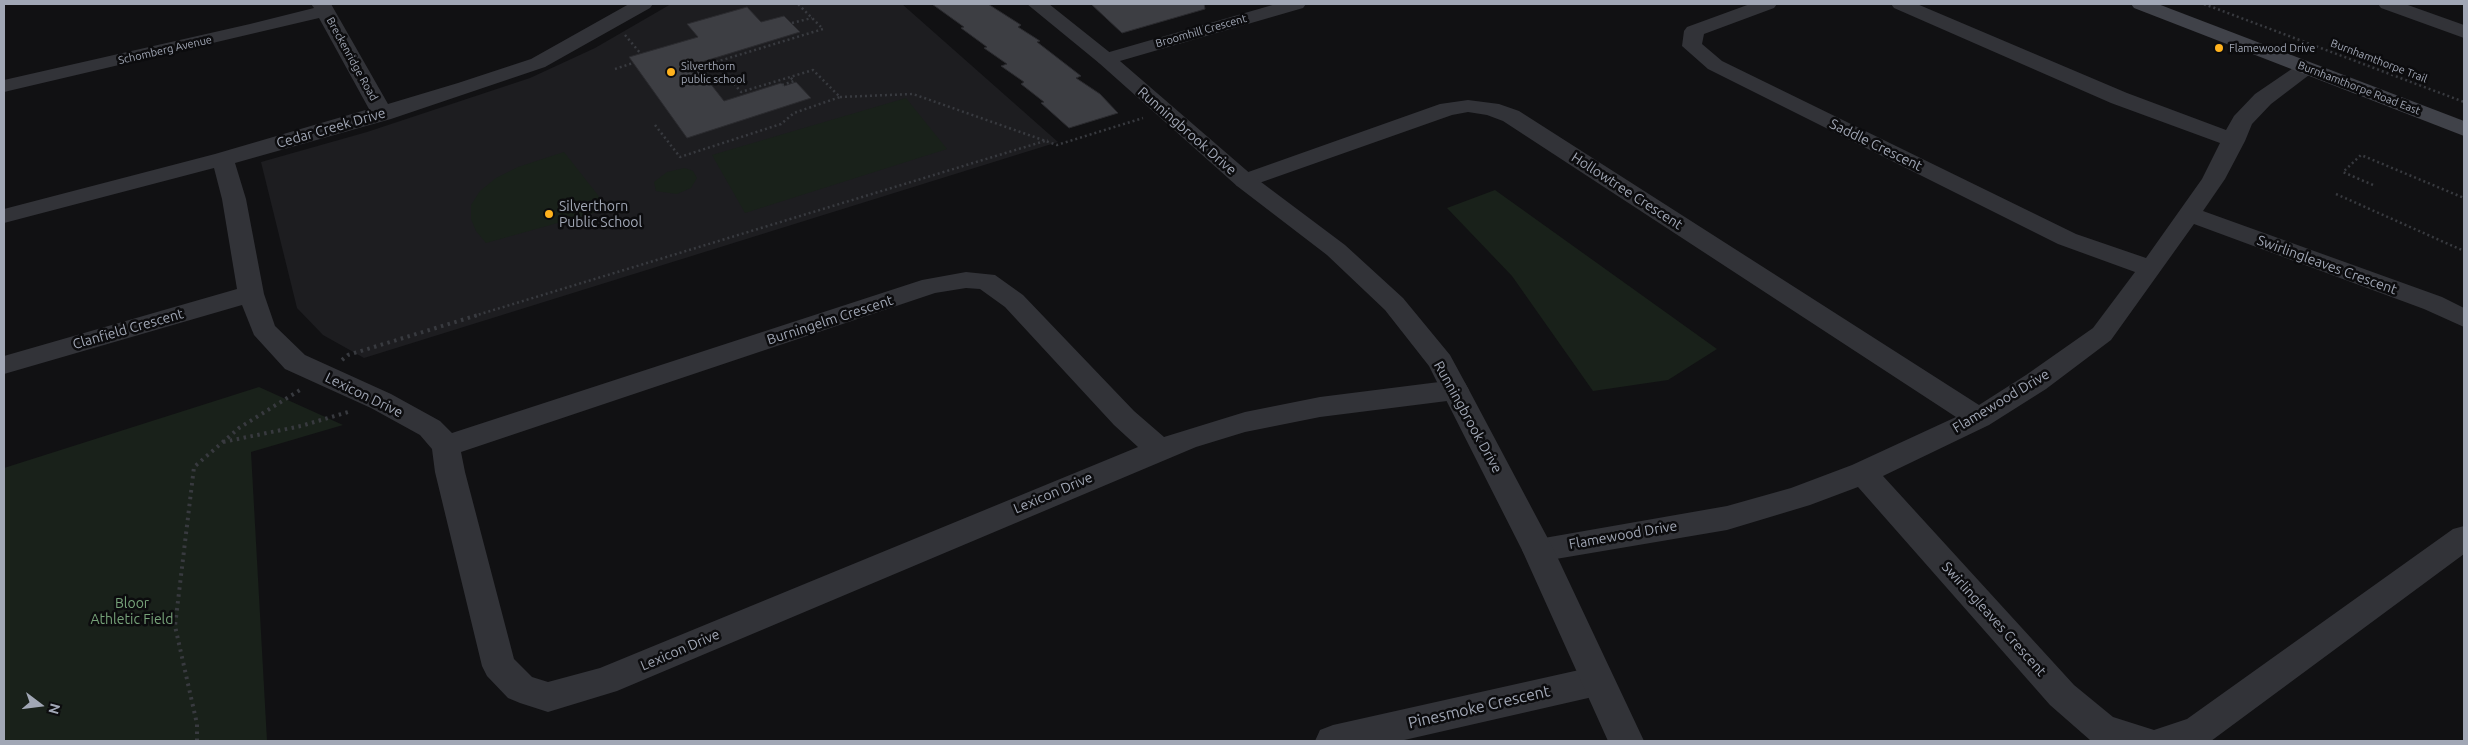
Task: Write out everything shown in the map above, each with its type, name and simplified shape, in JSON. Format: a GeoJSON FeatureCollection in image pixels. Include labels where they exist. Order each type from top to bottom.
{"type":"FeatureCollection","features":[{"type":"Feature","properties":{"kind":"main road","name":"Burnhamthorpe Road East"},"geometry":{"type":"LineString","coordinates":[[2141,4],[2464,130]]}},
{"type":"Feature","properties":{"kind":"street","name":"Cedar Creek Drive"},"geometry":{"type":"LineString","coordinates":[[4,216],[223,159],[383,114],[466,88],[538,62],[643,4]]}},
{"type":"Feature","properties":{"kind":"street","name":"Runningbrook Drive"},"geometry":{"type":"LineString","coordinates":[[1037,4],[1106,58],[1165,113],[1245,181],[1336,250],[1394,304],[1440,362],[1455,390],[1538,550],[1626,741]]}},
{"type":"Feature","properties":{"kind":"street","name":"Broomhill Crescent"},"geometry":{"type":"LineString","coordinates":[[1106,58],[1296,4]]}},
{"type":"Feature","properties":{"kind":"street","name":"Saddle Crescent"},"geometry":{"type":"LineString","coordinates":[[1767,4],[1694,31],[1692,46],[1715,66],[2059,235],[2151,269]]}},
{"type":"Feature","properties":{"kind":"street"},"geometry":{"type":"LineString","coordinates":[[1902,4],[2110,94],[2234,141]]}},
{"type":"Feature","properties":{"kind":"street"},"geometry":{"type":"LineString","coordinates":[[2388,4],[2463,30]]}},
{"type":"Feature","properties":{"kind":"street","name":"Breckenridge Road"},"geometry":{"type":"LineString","coordinates":[[323,7],[383,114]]}},
{"type":"Feature","properties":{"kind":"street","name":"Schomberg Avenue"},"geometry":{"type":"LineString","coordinates":[[4,86],[252,30],[323,7]]}},
{"type":"Feature","properties":{"kind":"street","name":"Flamewood Drive"},"geometry":{"type":"LineString","coordinates":[[1538,550],[1727,518],[1799,497],[1863,473],[1979,418],[2036,382],[2102,334],[2151,269],[2213,179],[2234,141],[2242,121],[2263,99],[2306,68]]}},
{"type":"Feature","properties":{"kind":"street","name":"Hollowtree Crescent"},"geometry":{"type":"LineString","coordinates":[[1245,181],[1448,109],[1468,106],[1491,108],[1511,116],[1979,418]]}},
{"type":"Feature","properties":{"kind":"street","name":"Lexicon Drive"},"geometry":{"type":"LineString","coordinates":[[223,159],[234,199],[252,294],[264,329],[295,362],[381,401],[430,428],[446,446],[450,472],[499,666],[520,688],[548,697],[605,681],[1159,449],[1255,420],[1320,407],[1455,390]]}},
{"type":"Feature","properties":{"kind":"street","name":"Swirlingleaves Crescent"},"geometry":{"type":"LineString","coordinates":[[2189,214],[2433,303],[2464,318]]}},
{"type":"Feature","properties":{"kind":"street","name":"Burningelm Crescent"},"geometry":{"type":"LineString","coordinates":[[446,446],[931,286],[966,280],[986,281],[1014,301],[1124,418],[1159,449]]}},
{"type":"Feature","properties":{"kind":"street","name":"Clanfield Crescent"},"geometry":{"type":"LineString","coordinates":[[4,365],[252,294]]}},
{"type":"Feature","properties":{"kind":"street","name":"Swirlingleaves Crescent"},"geometry":{"type":"LineString","coordinates":[[1863,473],[2062,695],[2102,729],[2142,741]]}},
{"type":"Feature","properties":{"kind":"street"},"geometry":{"type":"LineString","coordinates":[[2167,741],[2198,731],[2464,538]]}},
{"type":"Feature","properties":{"kind":"street","name":"Pinesmoke Crescent"},"geometry":{"type":"LineString","coordinates":[[1333,741],[1597,681]]}},
{"type":"Feature","properties":{"kind":"path"},"geometry":{"type":"LineString","coordinates":[[798,4],[823,29],[716,62],[741,92],[813,70],[840,97]]}},
{"type":"Feature","properties":{"kind":"path","name":"Burnhamthorpe Trail"},"geometry":{"type":"LineString","coordinates":[[2204,4],[2464,102]]}},
{"type":"Feature","properties":{"kind":"path"},"geometry":{"type":"LineString","coordinates":[[792,23],[812,18]]}},
{"type":"Feature","properties":{"kind":"path"},"geometry":{"type":"LineString","coordinates":[[622,31],[641,54]]}},
{"type":"Feature","properties":{"kind":"path"},"geometry":{"type":"LineString","coordinates":[[615,69],[633,63]]}},
{"type":"Feature","properties":{"kind":"path"},"geometry":{"type":"LineString","coordinates":[[782,85],[794,81],[790,77]]}},
{"type":"Feature","properties":{"kind":"path"},"geometry":{"type":"LineString","coordinates":[[655,125],[680,157],[781,124],[794,113],[840,97],[913,94],[1048,140],[1057,145],[1154,114],[1165,113]]}},
{"type":"Feature","properties":{"kind":"path"},"geometry":{"type":"LineString","coordinates":[[196,741],[197,724],[175,626],[194,467],[239,428],[323,376],[348,354],[1048,140]]}},
{"type":"Feature","properties":{"kind":"path"},"geometry":{"type":"LineString","coordinates":[[2373,185],[2344,172],[2361,156],[2464,198]]}},
{"type":"Feature","properties":{"kind":"path"},"geometry":{"type":"LineString","coordinates":[[2336,194],[2464,251]]}},
{"type":"Feature","properties":{"kind":"path"},"geometry":{"type":"LineString","coordinates":[[222,442],[301,426],[381,401]]}},
{"type":"Feature","properties":{"kind":"shaded area","name":"Silverthorn Public School"},"geometry":{"type":"Polygon","coordinates":[[[671,4],[902,4],[1058,142],[364,358],[323,335],[297,308],[261,162],[367,132],[530,78],[595,48],[671,4]]]}},
{"type":"Feature","properties":{"kind":"green space"},"geometry":{"type":"Polygon","coordinates":[[[906,98],[947,149],[745,213],[712,155],[906,98]]]}},
{"type":"Feature","properties":{"kind":"green space"},"geometry":{"type":"Polygon","coordinates":[[[564,152],[605,204],[597,212],[486,243],[476,231],[471,219],[471,205],[480,191],[496,178],[518,167],[564,152]]]}},
{"type":"Feature","properties":{"kind":"green space"},"geometry":{"type":"Polygon","coordinates":[[[685,168],[693,171],[697,178],[691,188],[677,194],[656,191],[654,182],[667,172],[685,168]]]}},
{"type":"Feature","properties":{"kind":"green space"},"geometry":{"type":"Polygon","coordinates":[[[1495,190],[1717,349],[1668,380],[1593,391],[1512,276],[1447,208],[1495,190]]]}},
{"type":"Feature","properties":{"kind":"green space","name":"Bloor Athletic Field"},"geometry":{"type":"Polygon","coordinates":[[[259,387],[343,425],[251,452],[267,741],[4,741],[4,468],[259,387]]]}},
{"type":"Feature","properties":{"kind":"building"},"geometry":{"type":"Polygon","coordinates":[[[932,4],[988,4],[1021,25],[1018,27],[1040,41],[1037,42],[1081,76],[1076,78],[1100,94],[1118,113],[1069,128],[1041,103],[1044,102],[1021,84],[1024,82],[1001,66],[1007,64],[984,48],[987,47],[961,28],[964,27],[932,4]]]}},
{"type":"Feature","properties":{"kind":"building"},"geometry":{"type":"Polygon","coordinates":[[[1091,4],[1204,4],[1205,9],[1122,33],[1091,4]]]}},
{"type":"Feature","properties":{"kind":"building","name":"Silverthorn public school"},"geometry":{"type":"Polygon","coordinates":[[[747,7],[761,22],[784,16],[800,32],[695,64],[724,101],[781,83],[784,86],[796,82],[811,98],[687,138],[629,57],[698,37],[687,24],[747,7]]]}},
{"type":"Feature","properties":{"kind":"place","name":"Flamewood Drive"},"geometry":{"type":"Point","coordinates":[2219,48]}},
{"type":"Feature","properties":{"kind":"place","name":"Silverthorn public school"},"geometry":{"type":"Point","coordinates":[671,72]}},
{"type":"Feature","properties":{"kind":"place","name":"Silverthorn Public School"},"geometry":{"type":"Point","coordinates":[549,214]}}]}
